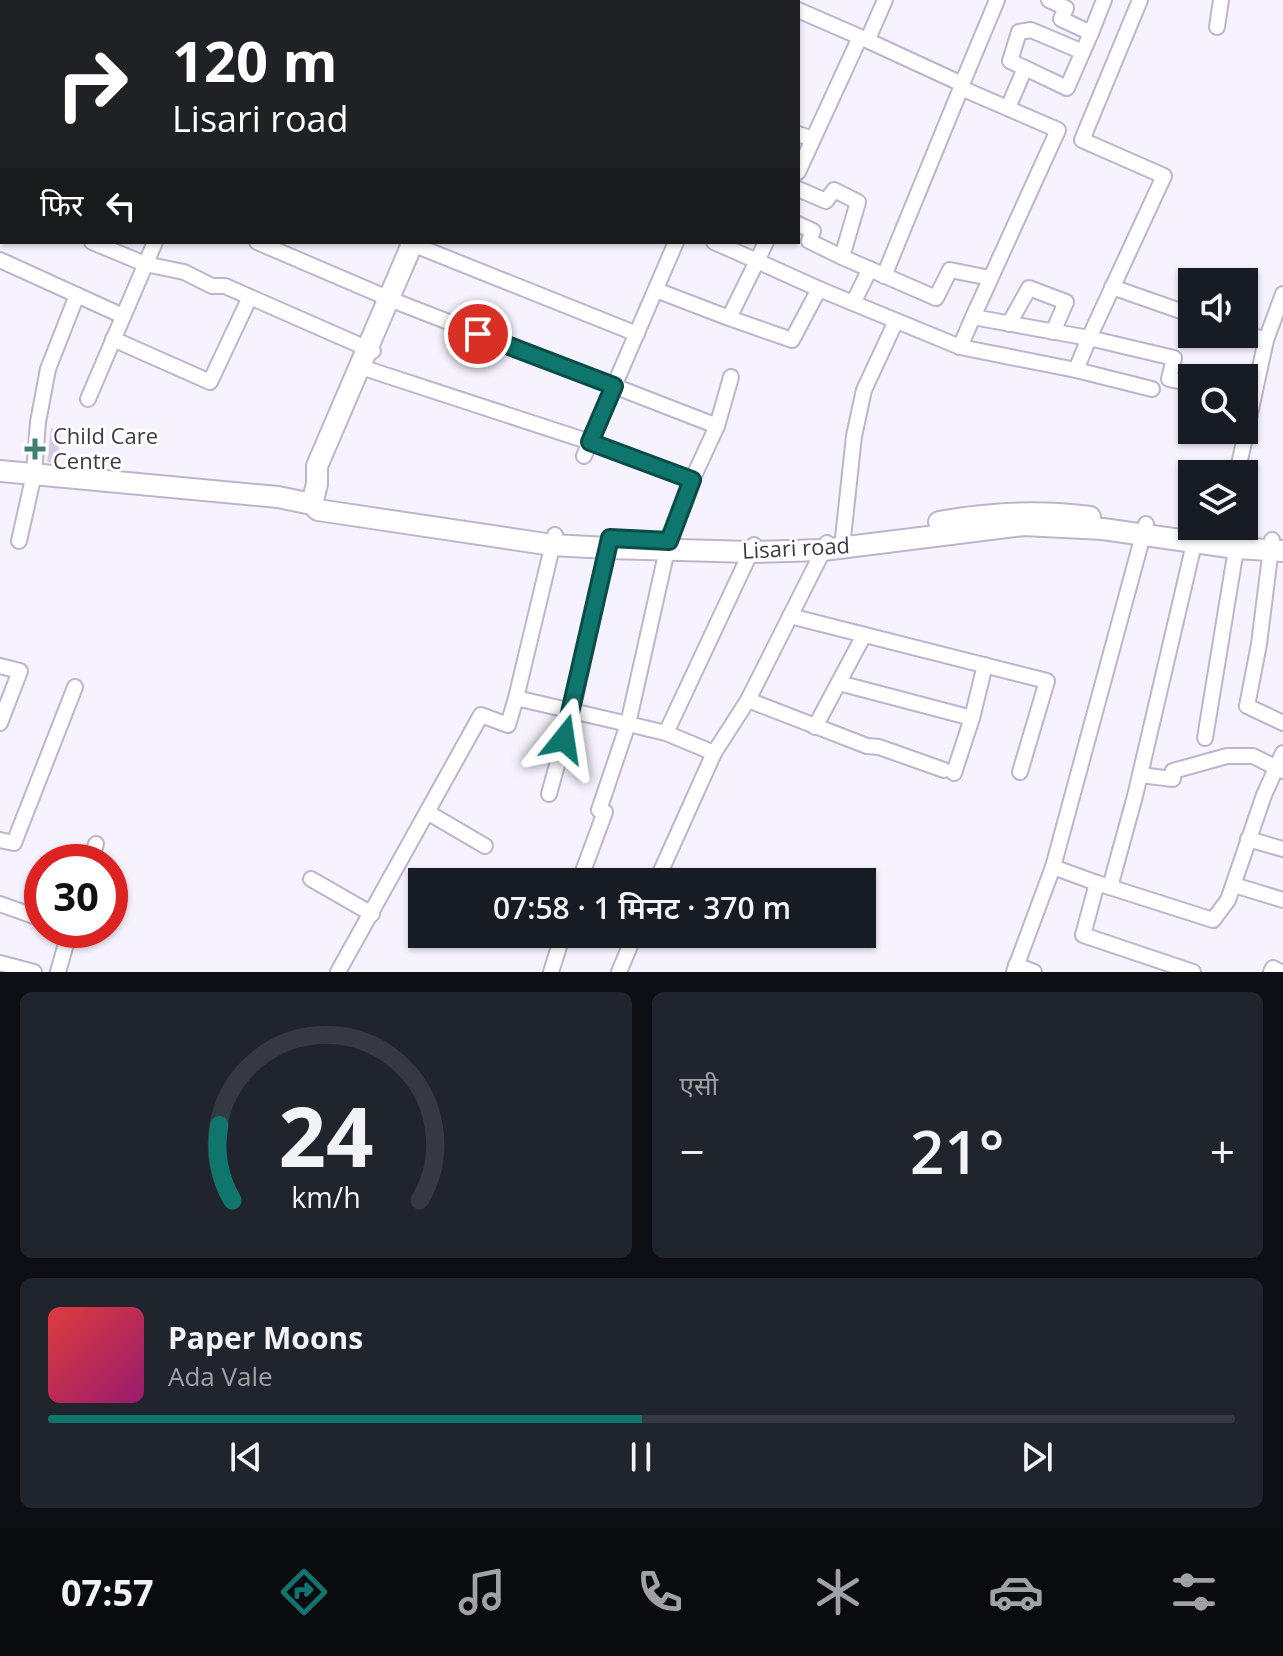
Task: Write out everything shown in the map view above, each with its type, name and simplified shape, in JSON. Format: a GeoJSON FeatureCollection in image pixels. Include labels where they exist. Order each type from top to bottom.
{"type":"FeatureCollection","features":[{"type":"Feature","properties":{"kind":"street"},"geometry":{"type":"LineString","coordinates":[[800,168],[885,0]]}},
{"type":"Feature","properties":{"kind":"street"},"geometry":{"type":"LineString","coordinates":[[884,276],[997,0]]}},
{"type":"Feature","properties":{"kind":"street"},"geometry":{"type":"LineString","coordinates":[[1049,0],[1066,8],[1061,19],[1091,33]]}},
{"type":"Feature","properties":{"kind":"street"},"geometry":{"type":"LineString","coordinates":[[1083,52],[1031,30],[1019,32],[1010,61],[1067,88],[1083,52],[1091,33],[1104,0]]}},
{"type":"Feature","properties":{"kind":"street"},"geometry":{"type":"LineString","coordinates":[[1082,140],[1140,0]]}},
{"type":"Feature","properties":{"kind":"street"},"geometry":{"type":"LineString","coordinates":[[1217,27],[1221,0]]}},
{"type":"Feature","properties":{"kind":"street"},"geometry":{"type":"LineString","coordinates":[[800,11],[864,38],[1008,108],[1164,176],[1076,370]]}},
{"type":"Feature","properties":{"kind":"street"},"geometry":{"type":"LineString","coordinates":[[1008,108],[1025,68]]}},
{"type":"Feature","properties":{"kind":"street"},"geometry":{"type":"LineString","coordinates":[[960,347],[1058,130]]}},
{"type":"Feature","properties":{"kind":"street"},"geometry":{"type":"LineString","coordinates":[[800,135],[813,139]]}},
{"type":"Feature","properties":{"kind":"street"},"geometry":{"type":"LineString","coordinates":[[800,190],[826,201],[834,190],[858,202],[842,257]]}},
{"type":"Feature","properties":{"kind":"street"},"geometry":{"type":"LineString","coordinates":[[800,225],[813,231],[809,241],[936,298],[950,270],[990,278]]}},
{"type":"Feature","properties":{"kind":"street"},"geometry":{"type":"LineString","coordinates":[[97,244],[145,264],[184,272],[212,286],[225,286],[369,356],[587,449],[692,480]]}},
{"type":"Feature","properties":{"kind":"street"},"geometry":{"type":"LineString","coordinates":[[88,399],[154,244]]}},
{"type":"Feature","properties":{"kind":"street"},"geometry":{"type":"LineString","coordinates":[[262,244],[393,300],[717,426]]}},
{"type":"Feature","properties":{"kind":"street"},"geometry":{"type":"LineString","coordinates":[[314,494],[327,469],[338,429],[416,244],[637,334]]}},
{"type":"Feature","properties":{"kind":"street"},"geometry":{"type":"LineString","coordinates":[[587,449],[675,244]]}},
{"type":"Feature","properties":{"kind":"street"},"geometry":{"type":"LineString","coordinates":[[719,244],[960,347],[1152,389]]}},
{"type":"Feature","properties":{"kind":"street"},"geometry":{"type":"LineString","coordinates":[[729,318],[765,244]]}},
{"type":"Feature","properties":{"kind":"street"},"geometry":{"type":"LineString","coordinates":[[0,260],[123,316]]}},
{"type":"Feature","properties":{"kind":"street"},"geometry":{"type":"LineString","coordinates":[[853,303],[870,269]]}},
{"type":"Feature","properties":{"kind":"street"},"geometry":{"type":"LineString","coordinates":[[1112,287],[1178,310]]}},
{"type":"Feature","properties":{"kind":"street"},"geometry":{"type":"LineString","coordinates":[[1009,324],[1029,288],[1066,302],[1053,332]]}},
{"type":"Feature","properties":{"kind":"street"},"geometry":{"type":"LineString","coordinates":[[656,290],[792,340],[819,289]]}},
{"type":"Feature","properties":{"kind":"street"},"geometry":{"type":"LineString","coordinates":[[1258,367],[1283,294]]}},
{"type":"Feature","properties":{"kind":"street"},"geometry":{"type":"LineString","coordinates":[[19,541],[34,474],[38,422],[48,369],[77,295]]}},
{"type":"Feature","properties":{"kind":"street"},"geometry":{"type":"LineString","coordinates":[[113,339],[210,382],[249,299]]}},
{"type":"Feature","properties":{"kind":"street"},"geometry":{"type":"LineString","coordinates":[[973,317],[1089,338],[1174,358],[1169,379],[1178,381]]}},
{"type":"Feature","properties":{"kind":"street"},"geometry":{"type":"LineString","coordinates":[[662,868],[714,753],[748,700],[790,616],[832,543],[864,390],[896,321]]}},
{"type":"Feature","properties":{"kind":"street"},"geometry":{"type":"LineString","coordinates":[[1258,337],[1266,340]]}},
{"type":"Feature","properties":{"kind":"street"},"geometry":{"type":"LineString","coordinates":[[584,868],[605,812],[599,810],[628,724],[668,544],[717,426],[731,377]]}},
{"type":"Feature","properties":{"kind":"street","name":"Lisari road"},"geometry":{"type":"LineString","coordinates":[[0,471],[278,497],[314,494],[318,510],[553,540],[753,548],[1024,525],[1145,529],[1178,534]]}},
{"type":"Feature","properties":{"kind":"street"},"geometry":{"type":"LineString","coordinates":[[1034,972],[1015,969],[1053,867],[1145,529]]}},
{"type":"Feature","properties":{"kind":"street"},"geometry":{"type":"LineString","coordinates":[[338,972],[481,715],[508,725],[553,540]]}},
{"type":"Feature","properties":{"kind":"street"},"geometry":{"type":"LineString","coordinates":[[1193,972],[1083,935],[1104,885],[1140,775],[1195,540]]}},
{"type":"Feature","properties":{"kind":"street"},"geometry":{"type":"LineString","coordinates":[[1205,738],[1230,540]]}},
{"type":"Feature","properties":{"kind":"street","name":"Lisari road"},"geometry":{"type":"LineString","coordinates":[[1251,540],[1277,545]]}},
{"type":"Feature","properties":{"kind":"street"},"geometry":{"type":"LineString","coordinates":[[549,794],[572,711],[609,543]]}},
{"type":"Feature","properties":{"kind":"street"},"geometry":{"type":"LineString","coordinates":[[1277,545],[1247,706],[1283,723]]}},
{"type":"Feature","properties":{"kind":"street"},"geometry":{"type":"LineString","coordinates":[[666,733],[753,548]]}},
{"type":"Feature","properties":{"kind":"street"},"geometry":{"type":"LineString","coordinates":[[790,616],[1047,681],[1020,772]]}},
{"type":"Feature","properties":{"kind":"street"},"geometry":{"type":"LineString","coordinates":[[815,727],[864,635]]}},
{"type":"Feature","properties":{"kind":"street"},"geometry":{"type":"LineString","coordinates":[[748,700],[815,727],[949,771],[972,718],[985,665]]}},
{"type":"Feature","properties":{"kind":"street"},"geometry":{"type":"LineString","coordinates":[[0,666],[20,671],[0,723]]}},
{"type":"Feature","properties":{"kind":"street"},"geometry":{"type":"LineString","coordinates":[[839,683],[972,718]]}},
{"type":"Feature","properties":{"kind":"street"},"geometry":{"type":"LineString","coordinates":[[0,840],[14,843],[75,687]]}},
{"type":"Feature","properties":{"kind":"street"},"geometry":{"type":"LineString","coordinates":[[516,698],[666,733],[714,753]]}},
{"type":"Feature","properties":{"kind":"street"},"geometry":{"type":"LineString","coordinates":[[1053,867],[1213,920],[1228,900],[1248,839],[1280,770],[1283,753]]}},
{"type":"Feature","properties":{"kind":"street"},"geometry":{"type":"LineString","coordinates":[[1140,775],[1173,779],[1173,771],[1227,756],[1253,756],[1280,770]]}},
{"type":"Feature","properties":{"kind":"street"},"geometry":{"type":"LineString","coordinates":[[427,812],[485,846]]}},
{"type":"Feature","properties":{"kind":"street"},"geometry":{"type":"LineString","coordinates":[[1248,839],[1283,849]]}},
{"type":"Feature","properties":{"kind":"street"},"geometry":{"type":"LineString","coordinates":[[311,879],[372,914]]}},
{"type":"Feature","properties":{"kind":"street"},"geometry":{"type":"LineString","coordinates":[[1234,885],[1283,900]]}},
{"type":"Feature","properties":{"kind":"street"},"geometry":{"type":"LineString","coordinates":[[0,904],[24,913]]}},
{"type":"Feature","properties":{"kind":"street"},"geometry":{"type":"LineString","coordinates":[[58,972],[65,948]]}},
{"type":"Feature","properties":{"kind":"street"},"geometry":{"type":"LineString","coordinates":[[551,972],[559,948]]}},
{"type":"Feature","properties":{"kind":"street"},"geometry":{"type":"LineString","coordinates":[[619,972],[629,948]]}},
{"type":"Feature","properties":{"kind":"street"},"geometry":{"type":"LineString","coordinates":[[0,963],[34,972]]}},
{"type":"Feature","properties":{"kind":"street"},"geometry":{"type":"LineString","coordinates":[[1271,972],[1273,968],[1281,972]]}},
{"type":"Feature","properties":{"kind":"building"},"geometry":{"type":"Polygon","coordinates":[[[51,428],[61,430],[57,463],[47,462],[51,428]]]}},
{"type":"Feature","properties":{"kind":"place","name":"Child Care Centre"},"geometry":{"type":"Point","coordinates":[35,449]}},
{"type":"Feature","properties":{"kind":"route"},"geometry":{"type":"LineString","coordinates":[[478,334],[614,386],[590,442],[692,480],[669,541],[610,538],[564,739]]}}]}
